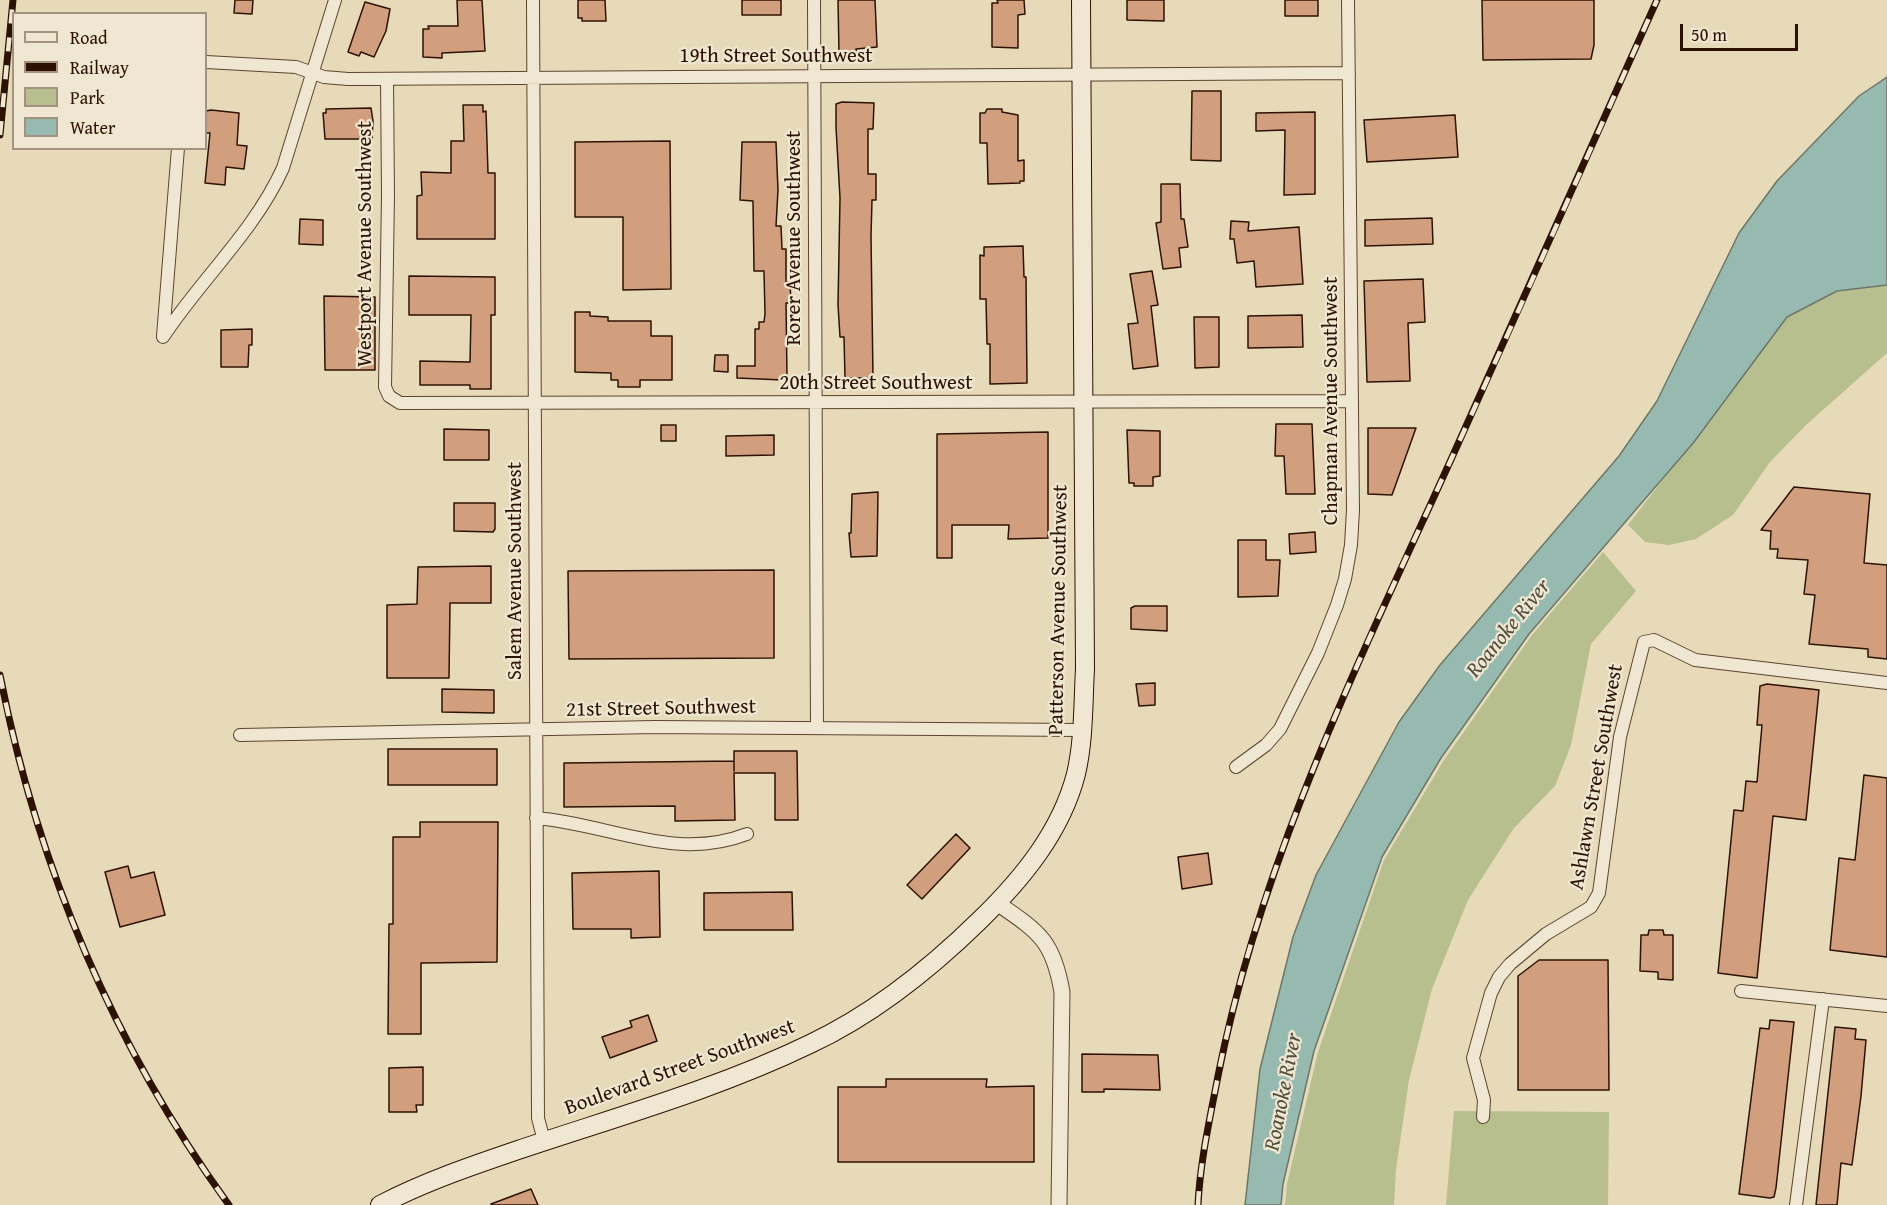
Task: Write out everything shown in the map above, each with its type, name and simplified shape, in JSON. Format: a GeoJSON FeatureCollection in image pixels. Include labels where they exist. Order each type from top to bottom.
{"type":"FeatureCollection","features":[{"type":"Feature","properties":{"kind":"main road","name":"Patterson Avenue Southwest"},"geometry":{"type":"LineString","coordinates":[[997,903],[1070,811],[1082,730],[1085,669],[1081,0]]}},
{"type":"Feature","properties":{"kind":"main road","name":"Boulevard Street Southwest"},"geometry":{"type":"LineString","coordinates":[[380,1205],[465,1168],[693,1091],[812,1044],[848,1024],[916,976],[997,903]]}},
{"type":"Feature","properties":{"kind":"street"},"geometry":{"type":"LineString","coordinates":[[178,150],[163,337],[257,214],[273,189],[283,168],[335,0]]}},
{"type":"Feature","properties":{"kind":"street","name":"Salem Avenue Southwest"},"geometry":{"type":"LineString","coordinates":[[533,0],[538,1118],[544,1141]]}},
{"type":"Feature","properties":{"kind":"street","name":"Rorer Avenue Southwest"},"geometry":{"type":"LineString","coordinates":[[814,0],[817,728]]}},
{"type":"Feature","properties":{"kind":"street","name":"Chapman Avenue Southwest"},"geometry":{"type":"LineString","coordinates":[[1236,767],[1266,745],[1280,729],[1318,653],[1337,605],[1351,545],[1348,0]]}},
{"type":"Feature","properties":{"kind":"street","name":"19th Street Southwest"},"geometry":{"type":"LineString","coordinates":[[207,62],[296,67],[312,73],[348,79],[1082,77],[1349,73]]}},
{"type":"Feature","properties":{"kind":"street","name":"Westport Avenue Southwest"},"geometry":{"type":"LineString","coordinates":[[387,79],[385,387],[388,396],[400,403]]}},
{"type":"Feature","properties":{"kind":"street","name":"20th Street Southwest"},"geometry":{"type":"LineString","coordinates":[[400,403],[1352,401]]}},
{"type":"Feature","properties":{"kind":"street","name":"Ashlawn Street Southwest"},"geometry":{"type":"LineString","coordinates":[[1483,1117],[1484,1100],[1473,1058],[1491,993],[1498,977],[1546,934],[1591,907],[1599,893],[1620,737],[1644,642],[1654,640],[1695,660],[1887,683]]}},
{"type":"Feature","properties":{"kind":"street","name":"21st Street Southwest"},"geometry":{"type":"LineString","coordinates":[[240,735],[817,728],[1082,730]]}},
{"type":"Feature","properties":{"kind":"street"},"geometry":{"type":"LineString","coordinates":[[536,818],[689,846],[719,844],[747,834]]}},
{"type":"Feature","properties":{"kind":"street"},"geometry":{"type":"LineString","coordinates":[[997,903],[1041,935],[1057,961],[1062,992],[1059,1205]]}},
{"type":"Feature","properties":{"kind":"street"},"geometry":{"type":"LineString","coordinates":[[1741,991],[1887,1006]]}},
{"type":"Feature","properties":{"kind":"street"},"geometry":{"type":"LineString","coordinates":[[1796,1205],[1823,999]]}},
{"type":"Feature","properties":{"kind":"green space"},"geometry":{"type":"Polygon","coordinates":[[[1887,285],[1887,353],[1806,425],[1770,462],[1733,515],[1696,539],[1669,545],[1645,542],[1628,525],[1787,317],[1837,291],[1887,285]]]}},
{"type":"Feature","properties":{"kind":"green space"},"geometry":{"type":"Polygon","coordinates":[[[1603,552],[1636,591],[1591,644],[1571,745],[1555,786],[1514,828],[1468,900],[1432,989],[1409,1080],[1396,1169],[1394,1205],[1285,1205],[1287,1184],[1318,1052],[1384,860],[1444,760],[1532,635],[1603,552]]]}},
{"type":"Feature","properties":{"kind":"green space"},"geometry":{"type":"Polygon","coordinates":[[[1454,1111],[1609,1112],[1608,1205],[1446,1205],[1454,1111]]]}},
{"type":"Feature","properties":{"kind":"water","name":"Roanoke River"},"geometry":{"type":"Polygon","coordinates":[[[1887,77],[1887,285],[1837,291],[1787,317],[1694,442],[1529,634],[1441,758],[1382,857],[1314,1051],[1283,1184],[1281,1205],[1245,1205],[1260,1069],[1293,937],[1316,875],[1399,722],[1440,665],[1619,456],[1657,401],[1739,233],[1777,181],[1859,96],[1887,77]]]}},
{"type":"Feature","properties":{"kind":"building"},"geometry":{"type":"Polygon","coordinates":[[[235,0],[253,0],[252,14],[234,13],[235,0]]]}},
{"type":"Feature","properties":{"kind":"building"},"geometry":{"type":"Polygon","coordinates":[[[457,0],[482,0],[485,51],[442,53],[442,58],[423,57],[423,29],[429,29],[428,26],[458,26],[457,0]]]}},
{"type":"Feature","properties":{"kind":"building"},"geometry":{"type":"Polygon","coordinates":[[[578,0],[605,0],[606,21],[582,21],[582,18],[578,18],[578,0]]]}},
{"type":"Feature","properties":{"kind":"building"},"geometry":{"type":"Polygon","coordinates":[[[742,0],[781,0],[781,15],[742,15],[742,0]]]}},
{"type":"Feature","properties":{"kind":"building"},"geometry":{"type":"Polygon","coordinates":[[[838,0],[875,0],[877,47],[839,53],[838,0]]]}},
{"type":"Feature","properties":{"kind":"building"},"geometry":{"type":"Polygon","coordinates":[[[997,0],[1024,0],[1025,14],[1018,15],[1018,48],[992,47],[992,3],[998,3],[997,0]]]}},
{"type":"Feature","properties":{"kind":"building"},"geometry":{"type":"Polygon","coordinates":[[[1127,0],[1164,0],[1164,21],[1127,20],[1127,0]]]}},
{"type":"Feature","properties":{"kind":"building"},"geometry":{"type":"Polygon","coordinates":[[[1285,0],[1318,0],[1318,16],[1285,16],[1285,0]]]}},
{"type":"Feature","properties":{"kind":"building"},"geometry":{"type":"Polygon","coordinates":[[[1482,0],[1594,0],[1594,45],[1591,59],[1483,60],[1482,0]]]}},
{"type":"Feature","properties":{"kind":"building"},"geometry":{"type":"Polygon","coordinates":[[[365,2],[390,9],[386,31],[374,57],[361,52],[359,56],[348,52],[365,2]]]}},
{"type":"Feature","properties":{"kind":"building"},"geometry":{"type":"Polygon","coordinates":[[[1192,91],[1221,91],[1221,161],[1191,160],[1192,91]]]}},
{"type":"Feature","properties":{"kind":"building"},"geometry":{"type":"Polygon","coordinates":[[[842,102],[874,103],[873,129],[868,129],[868,174],[876,174],[876,200],[872,200],[871,236],[873,378],[845,378],[844,337],[840,337],[838,305],[840,198],[836,104],[842,102]]]}},
{"type":"Feature","properties":{"kind":"building"},"geometry":{"type":"Polygon","coordinates":[[[463,105],[483,105],[483,112],[486,111],[488,173],[495,173],[495,239],[417,239],[417,196],[422,195],[421,172],[451,173],[451,141],[464,141],[463,105]]]}},
{"type":"Feature","properties":{"kind":"building"},"geometry":{"type":"Polygon","coordinates":[[[371,108],[372,139],[325,139],[323,113],[326,113],[326,109],[371,108]]]}},
{"type":"Feature","properties":{"kind":"building"},"geometry":{"type":"Polygon","coordinates":[[[987,109],[1002,109],[1002,112],[1018,115],[1018,161],[1024,160],[1024,181],[1020,183],[988,184],[987,143],[980,143],[980,113],[985,113],[987,109]]]}},
{"type":"Feature","properties":{"kind":"building"},"geometry":{"type":"Polygon","coordinates":[[[207,111],[239,113],[237,145],[247,146],[244,169],[226,167],[225,185],[205,183],[210,133],[207,133],[207,111]]]}},
{"type":"Feature","properties":{"kind":"building"},"geometry":{"type":"Polygon","coordinates":[[[1315,112],[1315,194],[1284,195],[1285,130],[1256,131],[1256,113],[1315,112]]]}},
{"type":"Feature","properties":{"kind":"building"},"geometry":{"type":"Polygon","coordinates":[[[1455,115],[1458,157],[1367,162],[1364,120],[1455,115]]]}},
{"type":"Feature","properties":{"kind":"building"},"geometry":{"type":"Polygon","coordinates":[[[670,141],[671,289],[623,290],[623,217],[575,217],[575,142],[670,141]]]}},
{"type":"Feature","properties":{"kind":"building"},"geometry":{"type":"Polygon","coordinates":[[[742,142],[776,142],[778,190],[776,226],[781,226],[782,249],[786,249],[786,282],[790,282],[791,303],[786,303],[787,378],[783,380],[737,378],[737,366],[755,366],[755,329],[759,329],[759,322],[764,322],[765,314],[764,271],[754,271],[753,201],[740,200],[742,142]]]}},
{"type":"Feature","properties":{"kind":"building"},"geometry":{"type":"Polygon","coordinates":[[[1161,184],[1180,184],[1181,219],[1184,219],[1188,247],[1179,248],[1181,267],[1163,269],[1156,223],[1161,222],[1161,184]]]}},
{"type":"Feature","properties":{"kind":"building"},"geometry":{"type":"Polygon","coordinates":[[[1432,218],[1433,244],[1365,246],[1365,220],[1432,218]]]}},
{"type":"Feature","properties":{"kind":"building"},"geometry":{"type":"Polygon","coordinates":[[[300,219],[323,220],[323,245],[299,244],[300,219]]]}},
{"type":"Feature","properties":{"kind":"building"},"geometry":{"type":"Polygon","coordinates":[[[1231,221],[1249,222],[1248,231],[1299,227],[1303,284],[1256,287],[1254,261],[1237,263],[1234,239],[1230,239],[1231,221]]]}},
{"type":"Feature","properties":{"kind":"building"},"geometry":{"type":"Polygon","coordinates":[[[1023,246],[1024,277],[1026,277],[1027,383],[990,384],[990,344],[987,344],[986,299],[980,299],[980,255],[984,256],[984,247],[1023,246]]]}},
{"type":"Feature","properties":{"kind":"building"},"geometry":{"type":"Polygon","coordinates":[[[1152,271],[1158,305],[1151,306],[1158,366],[1133,369],[1128,324],[1138,323],[1130,274],[1152,271]]]}},
{"type":"Feature","properties":{"kind":"building"},"geometry":{"type":"Polygon","coordinates":[[[409,276],[495,277],[495,315],[491,315],[491,389],[470,389],[470,385],[420,385],[420,361],[470,362],[471,315],[409,315],[409,276]]]}},
{"type":"Feature","properties":{"kind":"building"},"geometry":{"type":"Polygon","coordinates":[[[1423,279],[1425,322],[1408,323],[1410,381],[1367,382],[1364,281],[1423,279]]]}},
{"type":"Feature","properties":{"kind":"building"},"geometry":{"type":"Polygon","coordinates":[[[324,296],[375,297],[375,370],[325,370],[324,296]]]}},
{"type":"Feature","properties":{"kind":"building"},"geometry":{"type":"Polygon","coordinates":[[[575,312],[590,312],[590,316],[608,317],[608,321],[651,321],[651,336],[672,336],[672,380],[640,380],[640,387],[618,387],[618,380],[611,380],[611,373],[575,372],[575,312]]]}},
{"type":"Feature","properties":{"kind":"building"},"geometry":{"type":"Polygon","coordinates":[[[1302,315],[1303,347],[1248,348],[1248,316],[1302,315]]]}},
{"type":"Feature","properties":{"kind":"building"},"geometry":{"type":"Polygon","coordinates":[[[1194,317],[1219,317],[1219,367],[1195,368],[1194,317]]]}},
{"type":"Feature","properties":{"kind":"building"},"geometry":{"type":"Polygon","coordinates":[[[252,329],[248,367],[221,367],[221,330],[252,329]]]}},
{"type":"Feature","properties":{"kind":"building"},"geometry":{"type":"Polygon","coordinates":[[[715,355],[728,355],[728,372],[714,371],[715,355]]]}},
{"type":"Feature","properties":{"kind":"building"},"geometry":{"type":"Polygon","coordinates":[[[1276,424],[1312,424],[1315,494],[1286,494],[1284,456],[1275,456],[1276,424]]]}},
{"type":"Feature","properties":{"kind":"building"},"geometry":{"type":"Polygon","coordinates":[[[661,425],[676,425],[676,441],[661,441],[661,425]]]}},
{"type":"Feature","properties":{"kind":"building"},"geometry":{"type":"Polygon","coordinates":[[[1368,428],[1416,428],[1392,495],[1368,494],[1368,428]]]}},
{"type":"Feature","properties":{"kind":"building"},"geometry":{"type":"Polygon","coordinates":[[[444,429],[489,430],[489,460],[444,460],[444,429]]]}},
{"type":"Feature","properties":{"kind":"building"},"geometry":{"type":"Polygon","coordinates":[[[1127,430],[1160,431],[1160,476],[1153,477],[1153,486],[1134,486],[1134,483],[1129,483],[1127,430]]]}},
{"type":"Feature","properties":{"kind":"building"},"geometry":{"type":"Polygon","coordinates":[[[1048,432],[1048,538],[1008,539],[1009,525],[952,525],[952,558],[937,558],[937,434],[1048,432]]]}},
{"type":"Feature","properties":{"kind":"building"},"geometry":{"type":"Polygon","coordinates":[[[774,435],[774,455],[726,456],[726,436],[774,435]]]}},
{"type":"Feature","properties":{"kind":"building"},"geometry":{"type":"Polygon","coordinates":[[[1794,487],[1870,494],[1864,563],[1887,565],[1887,659],[1868,657],[1868,649],[1809,644],[1815,595],[1804,594],[1808,560],[1777,558],[1778,549],[1770,549],[1771,531],[1761,530],[1794,487]]]}},
{"type":"Feature","properties":{"kind":"building"},"geometry":{"type":"Polygon","coordinates":[[[878,492],[877,556],[851,557],[849,533],[851,533],[852,494],[878,492]]]}},
{"type":"Feature","properties":{"kind":"building"},"geometry":{"type":"Polygon","coordinates":[[[454,503],[495,503],[493,532],[454,531],[454,503]]]}},
{"type":"Feature","properties":{"kind":"building"},"geometry":{"type":"Polygon","coordinates":[[[1315,532],[1316,552],[1290,554],[1289,534],[1315,532]]]}},
{"type":"Feature","properties":{"kind":"building"},"geometry":{"type":"Polygon","coordinates":[[[1238,540],[1266,540],[1266,560],[1280,560],[1278,596],[1238,597],[1238,540]]]}},
{"type":"Feature","properties":{"kind":"building"},"geometry":{"type":"Polygon","coordinates":[[[491,566],[491,603],[450,603],[449,678],[387,678],[387,605],[417,604],[418,567],[491,566]]]}},
{"type":"Feature","properties":{"kind":"building"},"geometry":{"type":"Polygon","coordinates":[[[774,570],[774,658],[569,659],[568,571],[774,570]]]}},
{"type":"Feature","properties":{"kind":"building"},"geometry":{"type":"Polygon","coordinates":[[[1167,606],[1167,631],[1131,629],[1131,608],[1167,606]]]}},
{"type":"Feature","properties":{"kind":"building"},"geometry":{"type":"Polygon","coordinates":[[[1155,683],[1155,705],[1139,706],[1136,684],[1155,683]]]}},
{"type":"Feature","properties":{"kind":"building"},"geometry":{"type":"Polygon","coordinates":[[[1767,684],[1819,690],[1806,820],[1773,816],[1757,978],[1718,973],[1734,810],[1743,811],[1746,781],[1757,782],[1762,725],[1757,725],[1760,686],[1767,684]]]}},
{"type":"Feature","properties":{"kind":"building"},"geometry":{"type":"Polygon","coordinates":[[[442,689],[494,690],[494,713],[442,712],[442,689]]]}},
{"type":"Feature","properties":{"kind":"building"},"geometry":{"type":"Polygon","coordinates":[[[388,749],[497,749],[497,785],[388,785],[388,749]]]}},
{"type":"Feature","properties":{"kind":"building"},"geometry":{"type":"Polygon","coordinates":[[[734,751],[797,751],[798,820],[775,820],[775,773],[734,773],[735,820],[675,821],[675,806],[564,807],[564,763],[734,761],[734,751]]]}},
{"type":"Feature","properties":{"kind":"building"},"geometry":{"type":"Polygon","coordinates":[[[1864,775],[1887,778],[1887,957],[1830,950],[1839,858],[1855,860],[1864,775]]]}},
{"type":"Feature","properties":{"kind":"building"},"geometry":{"type":"Polygon","coordinates":[[[420,822],[498,822],[497,962],[421,963],[421,1034],[388,1034],[389,924],[393,924],[393,837],[420,837],[420,822]]]}},
{"type":"Feature","properties":{"kind":"building"},"geometry":{"type":"Polygon","coordinates":[[[956,834],[970,848],[922,899],[907,885],[956,834]]]}},
{"type":"Feature","properties":{"kind":"building"},"geometry":{"type":"Polygon","coordinates":[[[1208,853],[1212,884],[1182,889],[1178,857],[1208,853]]]}},
{"type":"Feature","properties":{"kind":"building"},"geometry":{"type":"Polygon","coordinates":[[[128,866],[131,878],[154,872],[165,915],[120,927],[105,872],[128,866]]]}},
{"type":"Feature","properties":{"kind":"building"},"geometry":{"type":"Polygon","coordinates":[[[659,871],[660,937],[631,938],[631,929],[573,929],[572,873],[659,871]]]}},
{"type":"Feature","properties":{"kind":"building"},"geometry":{"type":"Polygon","coordinates":[[[792,892],[793,930],[704,930],[704,893],[792,892]]]}},
{"type":"Feature","properties":{"kind":"building"},"geometry":{"type":"Polygon","coordinates":[[[1649,930],[1663,930],[1664,935],[1673,935],[1673,980],[1658,979],[1658,972],[1640,971],[1641,935],[1648,935],[1649,930]]]}},
{"type":"Feature","properties":{"kind":"building"},"geometry":{"type":"Polygon","coordinates":[[[1539,960],[1608,960],[1609,1090],[1518,1090],[1518,976],[1539,960]]]}},
{"type":"Feature","properties":{"kind":"building"},"geometry":{"type":"Polygon","coordinates":[[[648,1015],[657,1041],[610,1058],[602,1037],[632,1027],[630,1021],[648,1015]]]}},
{"type":"Feature","properties":{"kind":"building"},"geometry":{"type":"Polygon","coordinates":[[[1770,1020],[1794,1022],[1776,1188],[1774,1197],[1770,1198],[1739,1194],[1760,1028],[1769,1029],[1770,1020]]]}},
{"type":"Feature","properties":{"kind":"building"},"geometry":{"type":"Polygon","coordinates":[[[1835,1027],[1856,1029],[1855,1039],[1866,1040],[1861,1096],[1852,1165],[1841,1163],[1837,1205],[1816,1205],[1835,1027]]]}},
{"type":"Feature","properties":{"kind":"building"},"geometry":{"type":"Polygon","coordinates":[[[1082,1054],[1158,1055],[1160,1090],[1104,1089],[1104,1092],[1082,1092],[1082,1054]]]}},
{"type":"Feature","properties":{"kind":"building"},"geometry":{"type":"Polygon","coordinates":[[[423,1067],[423,1105],[416,1105],[417,1112],[389,1112],[389,1068],[423,1067]]]}},
{"type":"Feature","properties":{"kind":"building"},"geometry":{"type":"Polygon","coordinates":[[[886,1079],[987,1079],[986,1087],[1034,1086],[1034,1162],[838,1162],[838,1087],[886,1087],[886,1079]]]}},
{"type":"Feature","properties":{"kind":"building"},"geometry":{"type":"Polygon","coordinates":[[[531,1189],[538,1205],[491,1204],[531,1189]]]}},
{"type":"Feature","properties":{"kind":"railway"},"geometry":{"type":"LineString","coordinates":[[0,135],[13,0]]}},
{"type":"Feature","properties":{"kind":"railway"},"geometry":{"type":"LineString","coordinates":[[1198,1205],[1209,1124],[1235,1001],[1256,926],[1308,782],[1369,640],[1657,0]]}},
{"type":"Feature","properties":{"kind":"railway"},"geometry":{"type":"LineString","coordinates":[[0,675],[35,816],[58,885],[85,952],[150,1082],[188,1145],[229,1205]]}}]}
